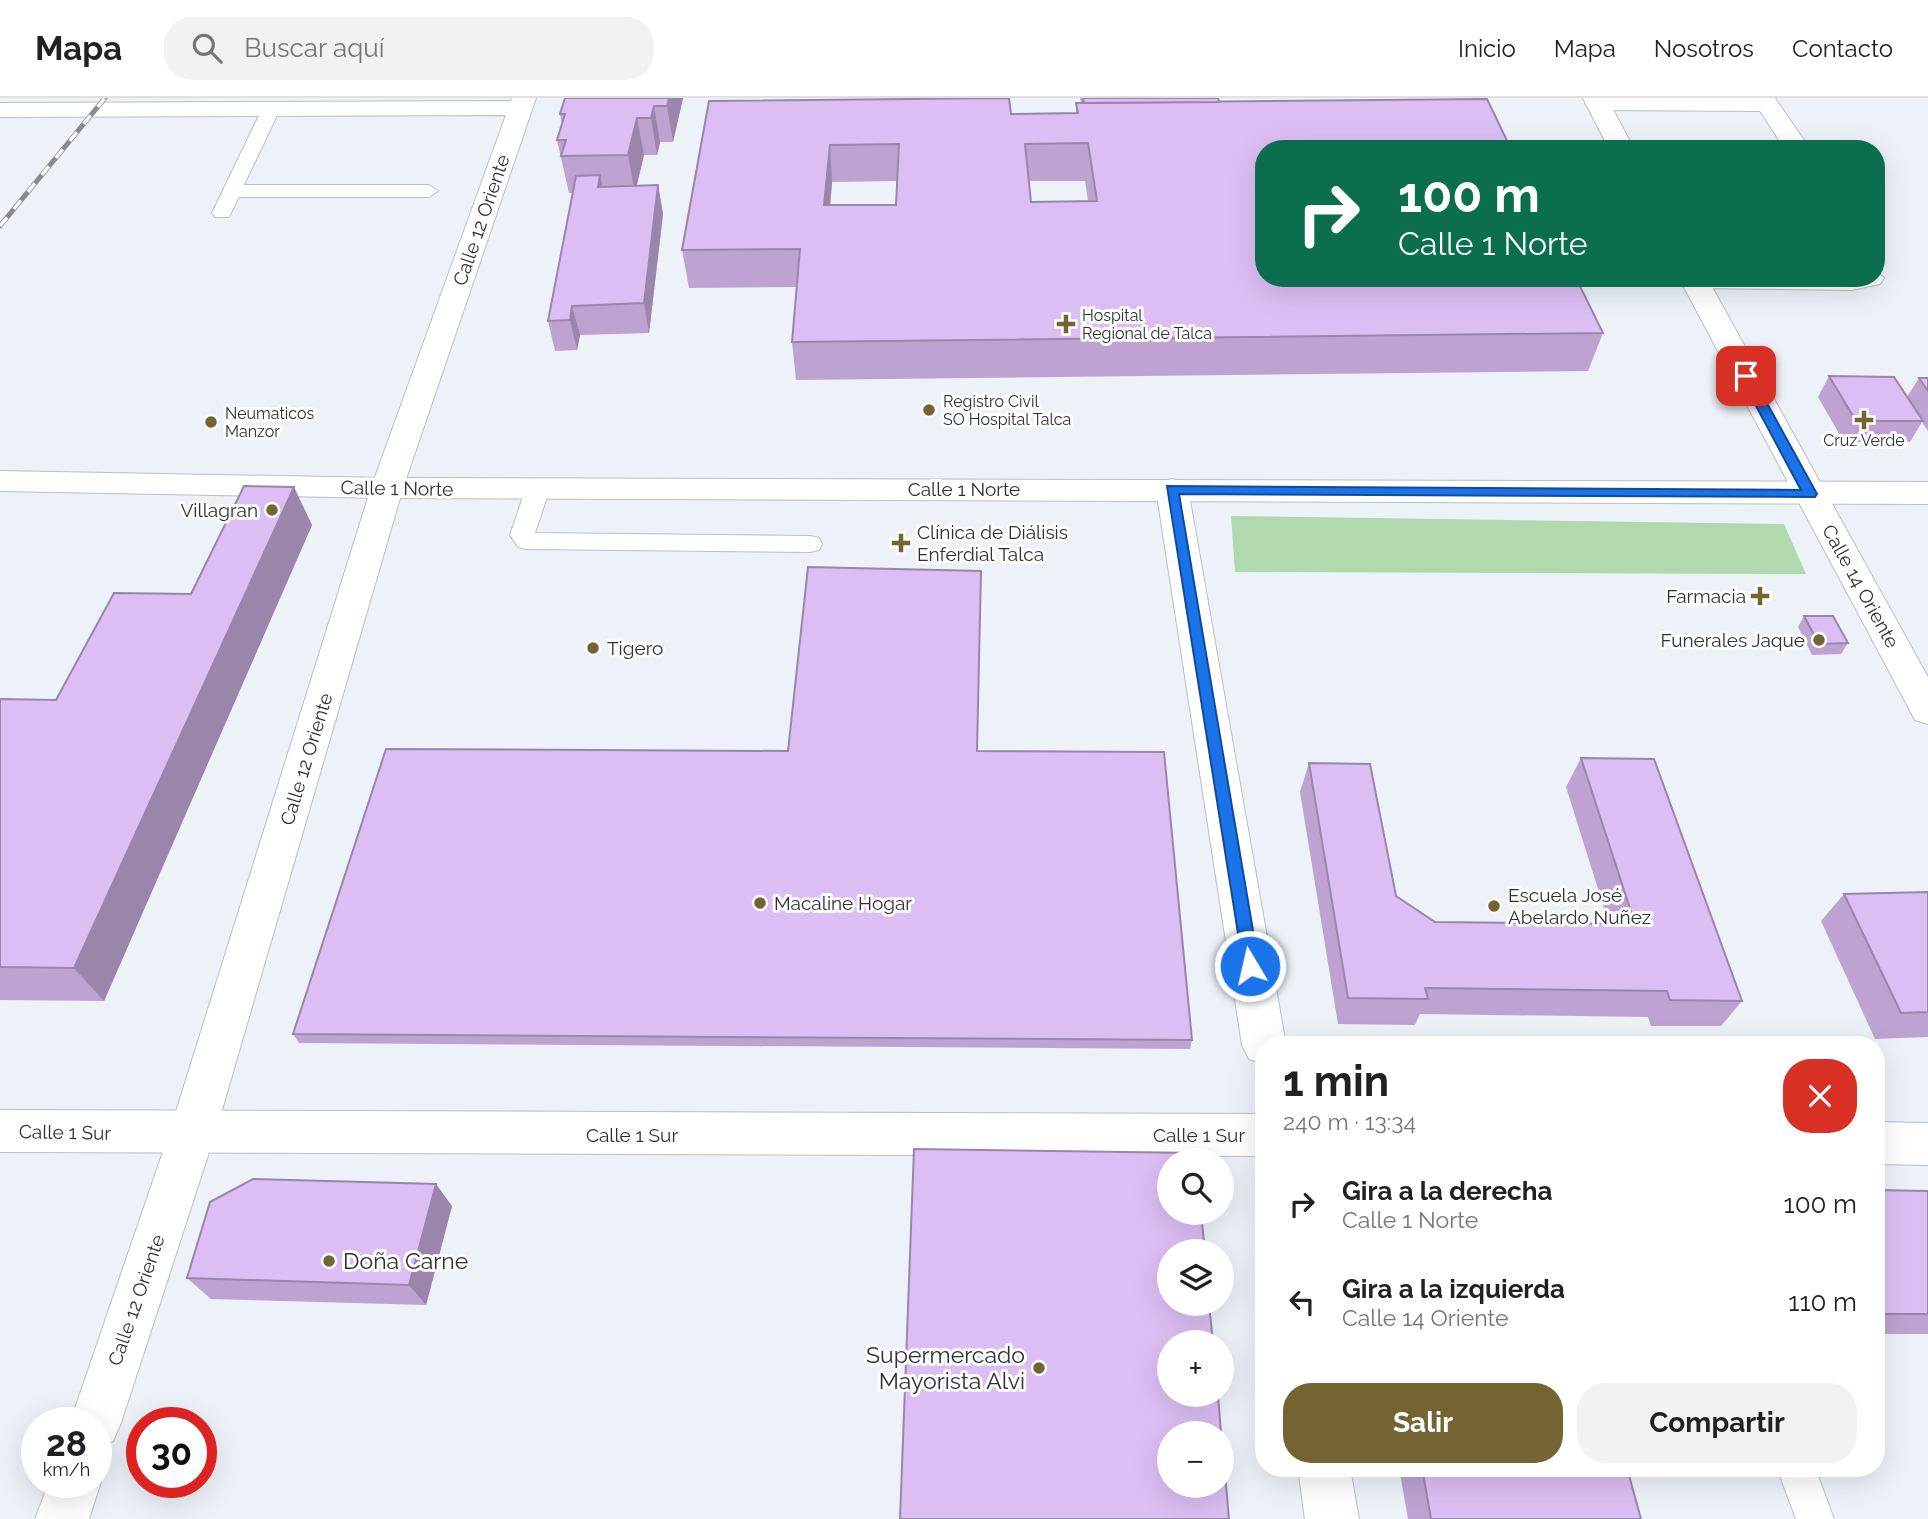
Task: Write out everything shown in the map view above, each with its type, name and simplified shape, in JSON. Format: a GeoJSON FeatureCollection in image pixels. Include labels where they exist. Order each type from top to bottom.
{"type":"FeatureCollection","features":[{"type":"Feature","properties":{"kind":"street"},"geometry":{"type":"LineString","coordinates":[[1617,140],[1596,101],[1765,101],[1792,140]]}},
{"type":"Feature","properties":{"kind":"street"},"geometry":{"type":"LineString","coordinates":[[0,110],[271,109],[303,104],[522,103]]}},
{"type":"Feature","properties":{"kind":"street","name":"Calle 12 Oriente"},"geometry":{"type":"LineString","coordinates":[[100,1407],[192,1134],[387,488],[522,103]]}},
{"type":"Feature","properties":{"kind":"street","name":"Calle 14 Oriente"},"geometry":{"type":"LineString","coordinates":[[1697,287],[1928,710]]}},
{"type":"Feature","properties":{"kind":"street","name":"Calle 1 Norte"},"geometry":{"type":"LineString","coordinates":[[0,481],[387,488],[1928,493]]}},
{"type":"Feature","properties":{"kind":"street"},"geometry":{"type":"LineString","coordinates":[[1172,489],[1263,1036]]}},
{"type":"Feature","properties":{"kind":"street","name":"Calle 1 Sur"},"geometry":{"type":"LineString","coordinates":[[0,1131],[192,1134],[1255,1135]]}},
{"type":"Feature","properties":{"kind":"street"},"geometry":{"type":"LineString","coordinates":[[1885,1143],[1928,1144]]}},
{"type":"Feature","properties":{"kind":"street"},"geometry":{"type":"LineString","coordinates":[[1325,1477],[1332,1519]]}},
{"type":"Feature","properties":{"kind":"street"},"geometry":{"type":"LineString","coordinates":[[62,1519],[69,1498]]}},
{"type":"Feature","properties":{"kind":"lane"},"geometry":{"type":"LineString","coordinates":[[222,213],[271,109]]}},
{"type":"Feature","properties":{"kind":"lane"},"geometry":{"type":"LineString","coordinates":[[232,191],[429,191]]}},
{"type":"Feature","properties":{"kind":"lane"},"geometry":{"type":"LineString","coordinates":[[538,488],[522,535],[526,541],[810,544]]}},
{"type":"Feature","properties":{"kind":"lane"},"geometry":{"type":"LineString","coordinates":[[1799,1477],[1815,1519]]}},
{"type":"Feature","properties":{"kind":"green space"},"geometry":{"type":"Polygon","coordinates":[[[1231,516],[1784,524],[1806,574],[1235,572],[1231,516]]]}},
{"type":"Feature","properties":{"kind":"building"},"geometry":{"type":"Polygon","coordinates":[[[565,98],[669,98],[667,106],[654,106],[651,118],[637,118],[628,155],[561,156],[566,140],[557,140],[565,114],[560,114],[565,98]]]}},
{"type":"Feature","properties":{"kind":"building"},"geometry":{"type":"Polygon","coordinates":[[[1009,98],[1011,114],[1078,113],[1076,103],[1487,99],[1507,140],[1255,140],[1255,287],[1580,287],[1603,333],[792,342],[800,249],[682,250],[709,101],[1009,98]],[[1088,143],[1025,144],[1031,202],[1097,201],[1088,143]],[[899,144],[830,145],[824,205],[896,205],[899,144]]]}},
{"type":"Feature","properties":{"kind":"building"},"geometry":{"type":"Polygon","coordinates":[[[1083,98],[1218,98],[1219,102],[1084,103],[1083,98]]]}},
{"type":"Feature","properties":{"kind":"building"},"geometry":{"type":"Polygon","coordinates":[[[600,175],[598,187],[658,185],[644,303],[572,306],[570,320],[548,321],[576,176],[600,175]]]}},
{"type":"Feature","properties":{"kind":"building"},"geometry":{"type":"Polygon","coordinates":[[[1829,376],[1894,377],[1923,421],[1856,421],[1829,376]]]}},
{"type":"Feature","properties":{"kind":"building"},"geometry":{"type":"Polygon","coordinates":[[[1919,378],[1928,378],[1928,391],[1919,378]]]}},
{"type":"Feature","properties":{"kind":"building"},"geometry":{"type":"Polygon","coordinates":[[[244,486],[294,487],[74,968],[0,967],[0,699],[56,700],[114,593],[191,594],[244,486]]]}},
{"type":"Feature","properties":{"kind":"building","name":"Macaline Hogar"},"geometry":{"type":"Polygon","coordinates":[[[808,567],[981,571],[977,751],[1164,752],[1192,1040],[293,1034],[386,749],[788,751],[808,567]]]}},
{"type":"Feature","properties":{"kind":"building"},"geometry":{"type":"Polygon","coordinates":[[[1804,616],[1833,616],[1848,643],[1819,644],[1804,616]]]}},
{"type":"Feature","properties":{"kind":"building"},"geometry":{"type":"Polygon","coordinates":[[[1581,758],[1654,759],[1742,1001],[1670,1000],[1667,991],[1425,988],[1428,999],[1348,998],[1309,763],[1370,764],[1396,896],[1435,922],[1635,924],[1581,758]]]}},
{"type":"Feature","properties":{"kind":"building"},"geometry":{"type":"Polygon","coordinates":[[[1928,892],[1928,1012],[1901,1013],[1844,894],[1928,892]]]}},
{"type":"Feature","properties":{"kind":"building","name":"Supermercado Mayorista Alvi"},"geometry":{"type":"Polygon","coordinates":[[[914,1149],[1157,1152],[1157,1225],[1202,1225],[1204,1239],[1157,1239],[1157,1316],[1210,1316],[1212,1330],[1157,1330],[1157,1407],[1219,1407],[1220,1421],[1157,1421],[1157,1498],[1227,1498],[1229,1519],[900,1519],[914,1149]]]}},
{"type":"Feature","properties":{"kind":"building","name":"Doña Carne"},"geometry":{"type":"Polygon","coordinates":[[[253,1179],[436,1184],[409,1285],[187,1278],[210,1202],[253,1179]]]}},
{"type":"Feature","properties":{"kind":"building"},"geometry":{"type":"Polygon","coordinates":[[[1885,1190],[1928,1191],[1928,1314],[1885,1314],[1885,1190]]]}},
{"type":"Feature","properties":{"kind":"building"},"geometry":{"type":"Polygon","coordinates":[[[1424,1477],[1629,1477],[1641,1519],[1431,1519],[1424,1477]]]}},
{"type":"Feature","properties":{"kind":"railway"},"geometry":{"type":"LineString","coordinates":[[0,226],[105,98]]}},
{"type":"Feature","properties":{"kind":"place","name":"Hospital Regional de Talca"},"geometry":{"type":"Point","coordinates":[1066,324]}},
{"type":"Feature","properties":{"kind":"place","name":"Registro Civil SO Hospital Talca"},"geometry":{"type":"Point","coordinates":[929,410]}},
{"type":"Feature","properties":{"kind":"place","name":"Cruz Verde"},"geometry":{"type":"Point","coordinates":[1864,420]}},
{"type":"Feature","properties":{"kind":"place","name":"Neumaticos Manzor"},"geometry":{"type":"Point","coordinates":[211,422]}},
{"type":"Feature","properties":{"kind":"place","name":"Villagran"},"geometry":{"type":"Point","coordinates":[272,510]}},
{"type":"Feature","properties":{"kind":"place","name":"Clínica de Diálisis Enferdial Talca"},"geometry":{"type":"Point","coordinates":[901,543]}},
{"type":"Feature","properties":{"kind":"place","name":"Farmacia"},"geometry":{"type":"Point","coordinates":[1760,596]}},
{"type":"Feature","properties":{"kind":"place","name":"Funerales Jaque"},"geometry":{"type":"Point","coordinates":[1819,640]}},
{"type":"Feature","properties":{"kind":"place","name":"Tigero"},"geometry":{"type":"Point","coordinates":[593,648]}},
{"type":"Feature","properties":{"kind":"place","name":"Macaline Hogar"},"geometry":{"type":"Point","coordinates":[760,903]}},
{"type":"Feature","properties":{"kind":"place","name":"Escuela José Abelardo Nuñez"},"geometry":{"type":"Point","coordinates":[1494,906]}},
{"type":"Feature","properties":{"kind":"place","name":"Doña Carne"},"geometry":{"type":"Point","coordinates":[329,1261]}},
{"type":"Feature","properties":{"kind":"place","name":"Supermercado Mayorista Alvi"},"geometry":{"type":"Point","coordinates":[1039,1368]}},
{"type":"Feature","properties":{"kind":"route"},"geometry":{"type":"LineString","coordinates":[[1250,966],[1172,489],[1745,491],[1811,494],[1746,376]]}}]}
